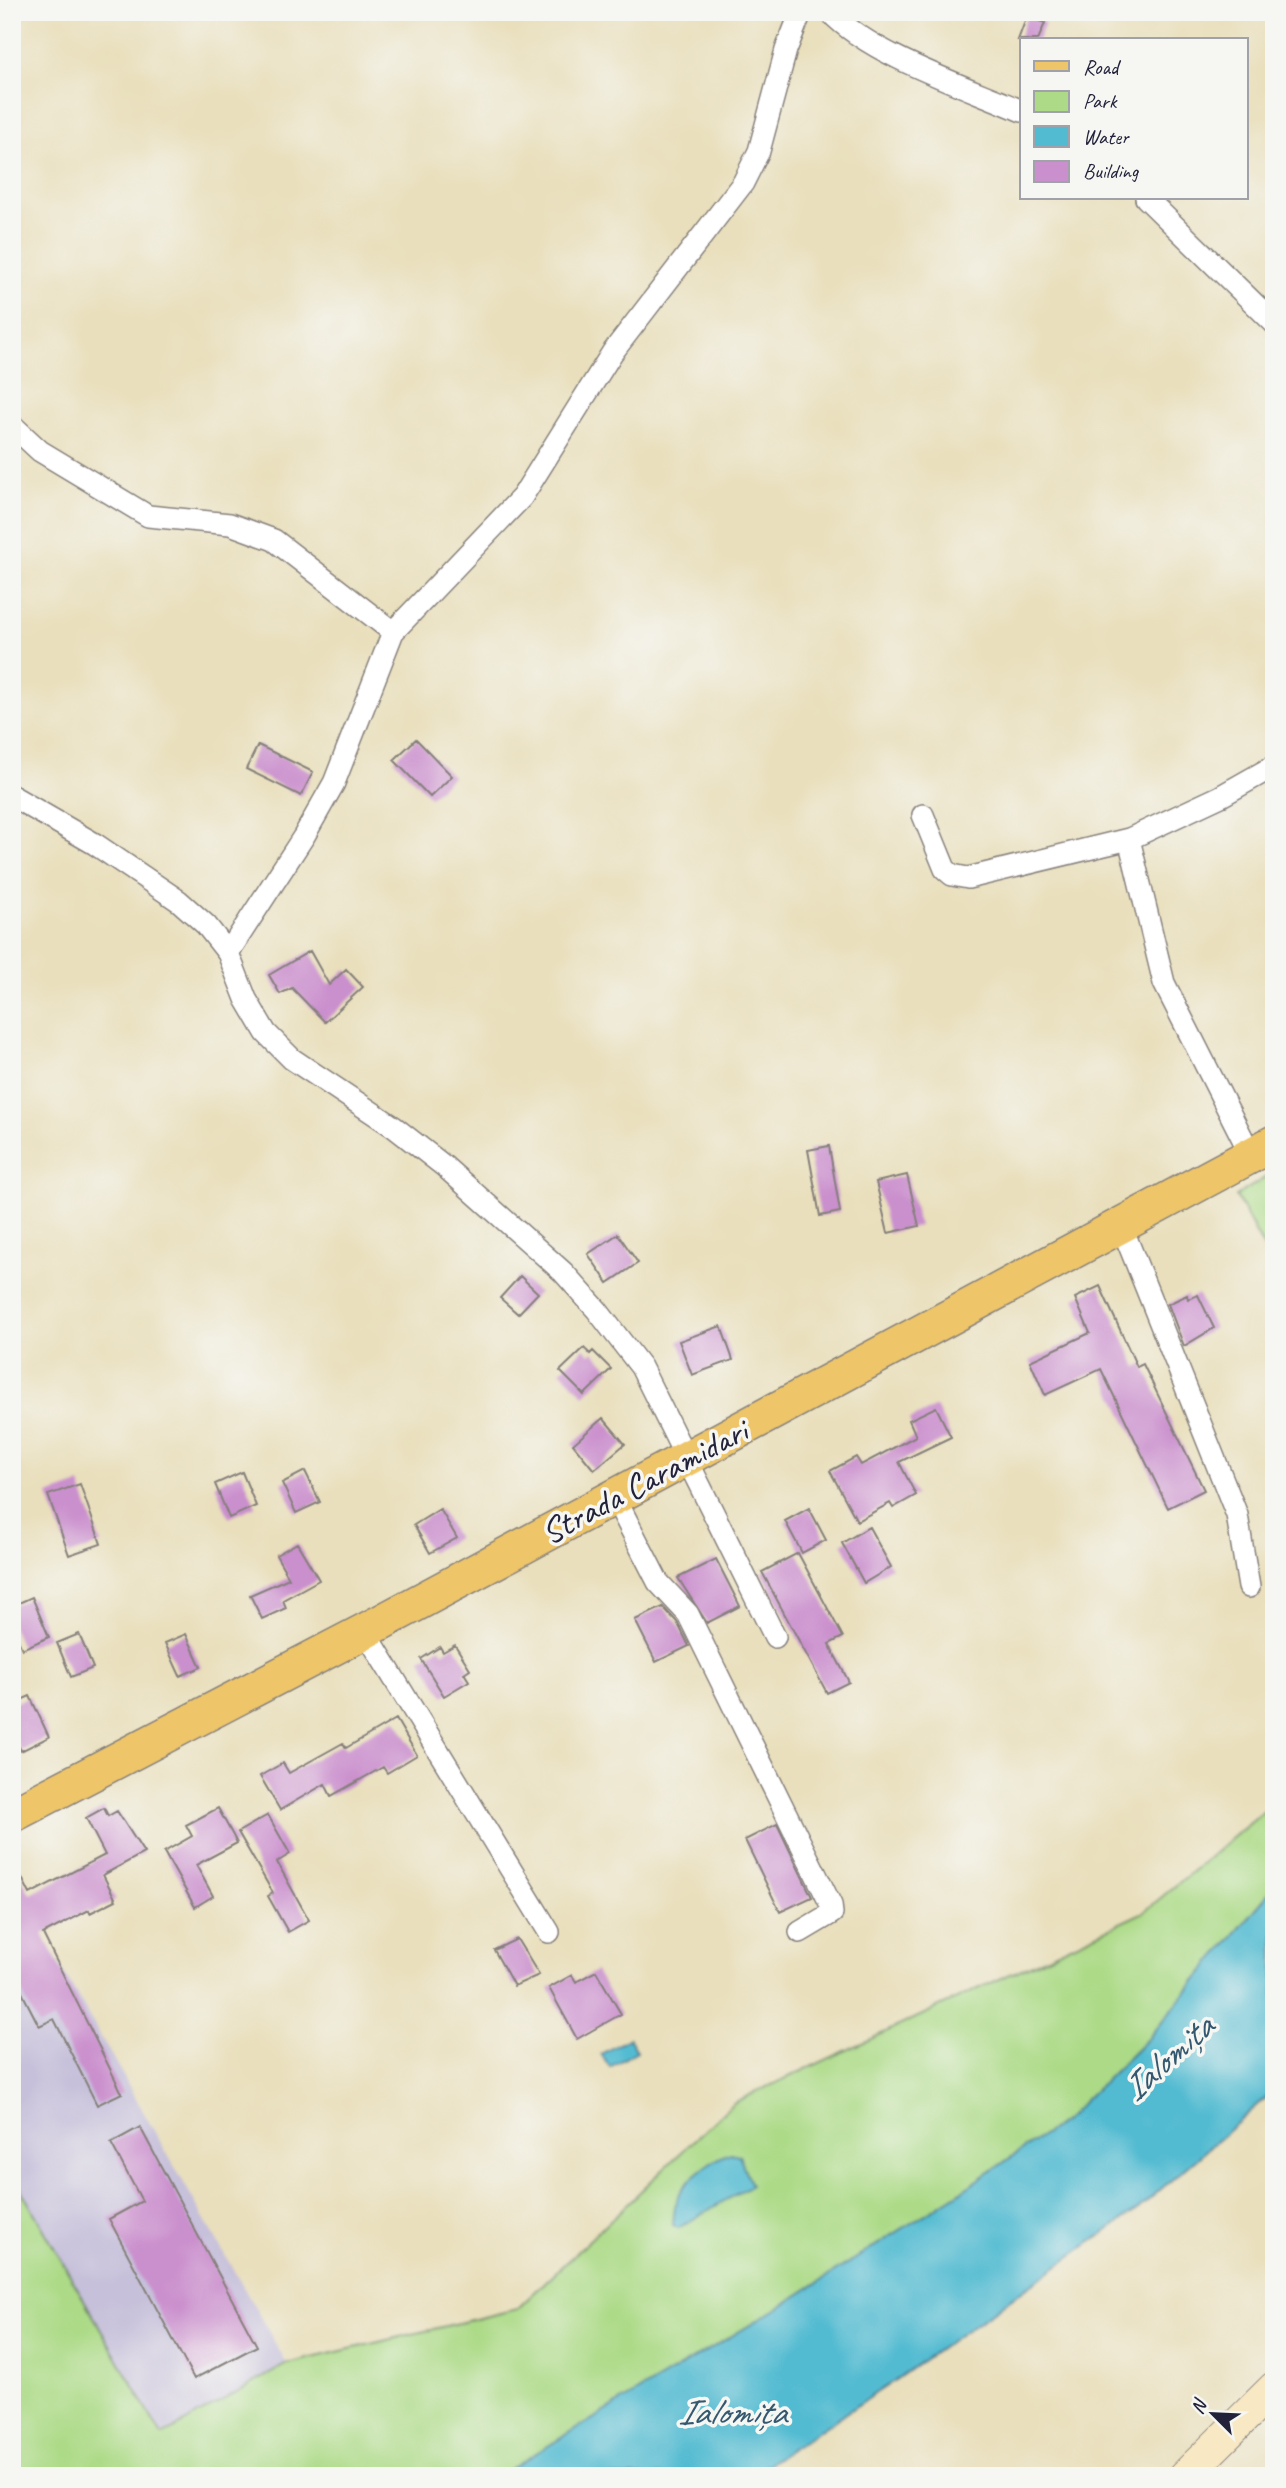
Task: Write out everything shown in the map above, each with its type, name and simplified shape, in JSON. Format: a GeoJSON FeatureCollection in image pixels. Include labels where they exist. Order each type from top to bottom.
{"type":"FeatureCollection","features":[{"type":"Feature","properties":{"kind":"main road","name":"Strada Caramidari"},"geometry":{"type":"LineString","coordinates":[[12,1815],[365,1631],[1262,1149]]}},
{"type":"Feature","properties":{"kind":"main road"},"geometry":{"type":"LineString","coordinates":[[1185,2476],[1274,2388]]}},
{"type":"Feature","properties":{"kind":"street"},"geometry":{"type":"LineString","coordinates":[[228,953],[304,836],[334,783],[393,632],[522,497],[612,354],[743,183],[759,151],[786,50],[801,12]]}},
{"type":"Feature","properties":{"kind":"street"},"geometry":{"type":"LineString","coordinates":[[830,12],[840,23],[878,47],[1020,110]]}},
{"type":"Feature","properties":{"kind":"street"},"geometry":{"type":"LineString","coordinates":[[1148,200],[1274,323]]}},
{"type":"Feature","properties":{"kind":"street"},"geometry":{"type":"LineString","coordinates":[[12,425],[40,451],[148,516],[230,524],[274,540],[393,632]]}},
{"type":"Feature","properties":{"kind":"street"},"geometry":{"type":"LineString","coordinates":[[923,815],[939,860],[945,869],[960,878],[1129,839],[1221,796],[1274,766]]}},
{"type":"Feature","properties":{"kind":"street"},"geometry":{"type":"LineString","coordinates":[[12,796],[95,844],[178,901],[206,925],[228,953],[246,999],[266,1033],[292,1059],[394,1127],[444,1166],[563,1272],[642,1367],[775,1637]]}},
{"type":"Feature","properties":{"kind":"street"},"geometry":{"type":"LineString","coordinates":[[1129,839],[1164,983],[1262,1149]]}},
{"type":"Feature","properties":{"kind":"street"},"geometry":{"type":"LineString","coordinates":[[1121,1225],[1237,1515],[1249,1587]]}},
{"type":"Feature","properties":{"kind":"street"},"geometry":{"type":"LineString","coordinates":[[614,1496],[658,1582],[688,1614],[827,1895],[832,1913],[800,1932]]}},
{"type":"Feature","properties":{"kind":"street"},"geometry":{"type":"LineString","coordinates":[[365,1631],[549,1932]]}},
{"type":"Feature","properties":{"kind":"shaded area"},"geometry":{"type":"Polygon","coordinates":[[[12,1881],[287,2364],[161,2437],[12,2174],[12,1881]]]}},
{"type":"Feature","properties":{"kind":"green space"},"geometry":{"type":"Polygon","coordinates":[[[1274,1172],[1274,1267],[1236,1196],[1274,1172]]]}},
{"type":"Feature","properties":{"kind":"green space"},"geometry":{"type":"Polygon","coordinates":[[[1274,1803],[1274,1887],[1149,2037],[1064,2121],[971,2185],[775,2310],[498,2476],[12,2476],[12,2174],[162,2436],[287,2364],[517,2309],[733,2103],[1144,1912],[1274,1803]]]}},
{"type":"Feature","properties":{"kind":"water","name":"Ialomița"},"geometry":{"type":"Polygon","coordinates":[[[1274,1887],[1274,2091],[1137,2210],[888,2385],[750,2476],[498,2476],[775,2310],[971,2185],[1064,2121],[1149,2037],[1274,1887]]]}},
{"type":"Feature","properties":{"kind":"water"},"geometry":{"type":"Polygon","coordinates":[[[629,2038],[637,2051],[610,2067],[601,2054],[629,2038]]]}},
{"type":"Feature","properties":{"kind":"water"},"geometry":{"type":"Polygon","coordinates":[[[731,2153],[739,2155],[751,2185],[678,2228],[673,2225],[676,2203],[685,2186],[711,2163],[731,2153]]]}},
{"type":"Feature","properties":{"kind":"building"},"geometry":{"type":"Polygon","coordinates":[[[1027,16],[1045,23],[1039,38],[1018,40],[1027,16]]]}},
{"type":"Feature","properties":{"kind":"building"},"geometry":{"type":"Polygon","coordinates":[[[416,739],[452,776],[430,797],[394,760],[416,739]]]}},
{"type":"Feature","properties":{"kind":"building"},"geometry":{"type":"Polygon","coordinates":[[[258,745],[313,772],[301,796],[246,769],[258,745]]]}},
{"type":"Feature","properties":{"kind":"building"},"geometry":{"type":"Polygon","coordinates":[[[310,951],[329,985],[346,969],[363,987],[325,1022],[292,988],[280,994],[269,975],[310,951]]]}},
{"type":"Feature","properties":{"kind":"building"},"geometry":{"type":"Polygon","coordinates":[[[829,1146],[840,1212],[820,1216],[808,1150],[829,1146]]]}},
{"type":"Feature","properties":{"kind":"building"},"geometry":{"type":"Polygon","coordinates":[[[907,1175],[919,1226],[888,1233],[876,1182],[907,1175]]]}},
{"type":"Feature","properties":{"kind":"building"},"geometry":{"type":"Polygon","coordinates":[[[618,1234],[638,1263],[608,1283],[588,1254],[618,1234]]]}},
{"type":"Feature","properties":{"kind":"building"},"geometry":{"type":"Polygon","coordinates":[[[520,1276],[538,1293],[518,1314],[500,1298],[520,1276]]]}},
{"type":"Feature","properties":{"kind":"building"},"geometry":{"type":"Polygon","coordinates":[[[1100,1286],[1137,1367],[1143,1364],[1204,1490],[1168,1508],[1101,1369],[1045,1395],[1030,1361],[1090,1333],[1075,1298],[1100,1286]]]}},
{"type":"Feature","properties":{"kind":"building"},"geometry":{"type":"Polygon","coordinates":[[[1187,1295],[1188,1299],[1198,1295],[1214,1328],[1184,1346],[1168,1304],[1187,1295]]]}},
{"type":"Feature","properties":{"kind":"building"},"geometry":{"type":"Polygon","coordinates":[[[721,1326],[733,1360],[692,1375],[679,1341],[721,1326]]]}},
{"type":"Feature","properties":{"kind":"building"},"geometry":{"type":"Polygon","coordinates":[[[584,1348],[590,1354],[593,1351],[611,1369],[584,1395],[560,1371],[584,1348]]]}},
{"type":"Feature","properties":{"kind":"building"},"geometry":{"type":"Polygon","coordinates":[[[936,1407],[951,1437],[899,1462],[916,1495],[893,1508],[890,1503],[857,1521],[830,1471],[856,1457],[861,1465],[916,1436],[909,1420],[936,1407]]]}},
{"type":"Feature","properties":{"kind":"building"},"geometry":{"type":"Polygon","coordinates":[[[603,1418],[625,1444],[594,1470],[573,1444],[603,1418]]]}},
{"type":"Feature","properties":{"kind":"building"},"geometry":{"type":"Polygon","coordinates":[[[305,1471],[320,1502],[296,1513],[282,1483],[305,1471]]]}},
{"type":"Feature","properties":{"kind":"building"},"geometry":{"type":"Polygon","coordinates":[[[242,1472],[256,1506],[229,1518],[215,1484],[242,1472]]]}},
{"type":"Feature","properties":{"kind":"building"},"geometry":{"type":"Polygon","coordinates":[[[80,1484],[101,1544],[69,1555],[48,1495],[80,1484]]]}},
{"type":"Feature","properties":{"kind":"building"},"geometry":{"type":"Polygon","coordinates":[[[809,1508],[826,1540],[802,1553],[785,1521],[809,1508]]]}},
{"type":"Feature","properties":{"kind":"building"},"geometry":{"type":"Polygon","coordinates":[[[440,1509],[457,1538],[430,1553],[414,1525],[440,1509]]]}},
{"type":"Feature","properties":{"kind":"building"},"geometry":{"type":"Polygon","coordinates":[[[869,1527],[891,1567],[864,1583],[842,1543],[869,1527]]]}},
{"type":"Feature","properties":{"kind":"building"},"geometry":{"type":"Polygon","coordinates":[[[297,1543],[319,1580],[283,1600],[286,1608],[262,1619],[250,1595],[289,1578],[276,1555],[297,1543]]]}},
{"type":"Feature","properties":{"kind":"building"},"geometry":{"type":"Polygon","coordinates":[[[798,1553],[843,1637],[829,1644],[849,1682],[827,1693],[762,1572],[798,1553]]]}},
{"type":"Feature","properties":{"kind":"building"},"geometry":{"type":"Polygon","coordinates":[[[716,1559],[740,1606],[707,1623],[678,1578],[716,1559]]]}},
{"type":"Feature","properties":{"kind":"building"},"geometry":{"type":"Polygon","coordinates":[[[32,1597],[49,1637],[22,1649],[12,1627],[12,1606],[32,1597]]]}},
{"type":"Feature","properties":{"kind":"building"},"geometry":{"type":"Polygon","coordinates":[[[663,1607],[677,1622],[689,1646],[656,1662],[635,1620],[663,1607]]]}},
{"type":"Feature","properties":{"kind":"building"},"geometry":{"type":"Polygon","coordinates":[[[79,1634],[93,1668],[71,1677],[57,1643],[79,1634]]]}},
{"type":"Feature","properties":{"kind":"building"},"geometry":{"type":"Polygon","coordinates":[[[186,1634],[201,1667],[180,1676],[165,1643],[186,1634]]]}},
{"type":"Feature","properties":{"kind":"building"},"geometry":{"type":"Polygon","coordinates":[[[455,1645],[470,1669],[464,1673],[469,1681],[444,1696],[421,1659],[440,1647],[443,1652],[455,1645]]]}},
{"type":"Feature","properties":{"kind":"building"},"geometry":{"type":"Polygon","coordinates":[[[30,1696],[49,1737],[21,1751],[12,1732],[12,1704],[30,1696]]]}},
{"type":"Feature","properties":{"kind":"building"},"geometry":{"type":"Polygon","coordinates":[[[396,1719],[417,1755],[387,1773],[383,1767],[331,1796],[325,1784],[280,1810],[260,1776],[283,1763],[289,1773],[343,1743],[346,1748],[396,1719]]]}},
{"type":"Feature","properties":{"kind":"building"},"geometry":{"type":"Polygon","coordinates":[[[104,1808],[108,1816],[117,1811],[144,1853],[103,1875],[116,1900],[90,1913],[89,1910],[43,1934],[122,2093],[97,2105],[54,2019],[39,2026],[12,1973],[12,1858],[30,1894],[105,1855],[86,1818],[104,1808]]]}},
{"type":"Feature","properties":{"kind":"building"},"geometry":{"type":"Polygon","coordinates":[[[218,1808],[237,1843],[196,1865],[213,1896],[195,1907],[164,1852],[192,1836],[186,1825],[218,1808]]]}},
{"type":"Feature","properties":{"kind":"building"},"geometry":{"type":"Polygon","coordinates":[[[268,1815],[290,1854],[277,1862],[309,1920],[288,1932],[268,1896],[273,1893],[238,1832],[268,1815]]]}},
{"type":"Feature","properties":{"kind":"building"},"geometry":{"type":"Polygon","coordinates":[[[777,1824],[812,1897],[780,1912],[745,1840],[777,1824]]]}},
{"type":"Feature","properties":{"kind":"building"},"geometry":{"type":"Polygon","coordinates":[[[517,1939],[539,1975],[514,1986],[494,1950],[517,1939]]]}},
{"type":"Feature","properties":{"kind":"building"},"geometry":{"type":"Polygon","coordinates":[[[596,1971],[621,2014],[577,2039],[549,1988],[572,1975],[576,1982],[596,1971]]]}},
{"type":"Feature","properties":{"kind":"building"},"geometry":{"type":"Polygon","coordinates":[[[140,2127],[257,2346],[194,2379],[109,2219],[142,2201],[111,2143],[140,2127]]]}}]}
